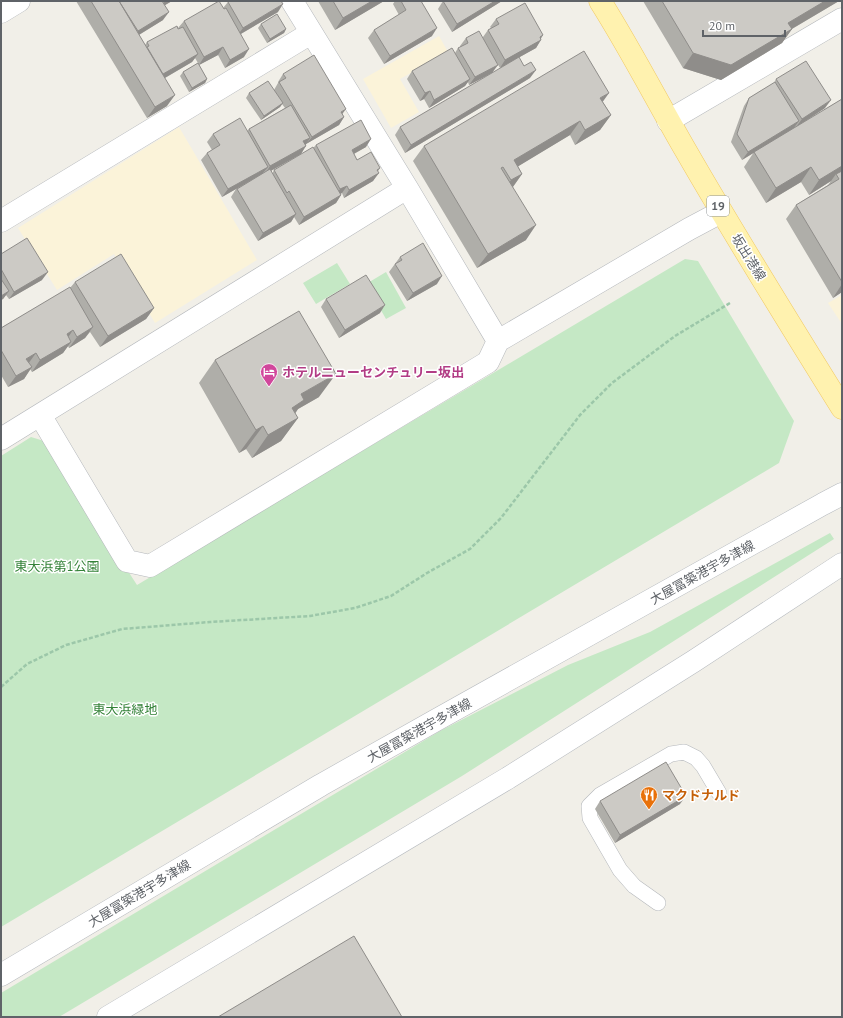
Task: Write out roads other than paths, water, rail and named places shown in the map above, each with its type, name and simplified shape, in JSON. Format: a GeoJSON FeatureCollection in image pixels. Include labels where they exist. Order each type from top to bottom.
{"type":"FeatureCollection","features":[{"type":"Feature","properties":{"kind":"main road","name":"坂出港線"},"geometry":{"type":"LineString","coordinates":[[600,1],[616,26],[668,121],[721,212],[842,408]]}},
{"type":"Feature","properties":{"kind":"street"},"geometry":{"type":"LineString","coordinates":[[1,12],[19,1]]}},
{"type":"Feature","properties":{"kind":"street"},"geometry":{"type":"LineString","coordinates":[[292,1],[407,188],[498,341]]}},
{"type":"Feature","properties":{"kind":"street"},"geometry":{"type":"LineString","coordinates":[[668,121],[842,19]]}},
{"type":"Feature","properties":{"kind":"street"},"geometry":{"type":"LineString","coordinates":[[1,221],[311,32]]}},
{"type":"Feature","properties":{"kind":"street"},"geometry":{"type":"LineString","coordinates":[[1,439],[407,188]]}},
{"type":"Feature","properties":{"kind":"street"},"geometry":{"type":"LineString","coordinates":[[40,416],[128,561],[150,566],[488,362],[498,341],[689,229],[721,212]]}},
{"type":"Feature","properties":{"kind":"street","name":"大屋冨築港宇多津線"},"geometry":{"type":"LineString","coordinates":[[1,975],[328,781],[842,494]]}},
{"type":"Feature","properties":{"kind":"street"},"geometry":{"type":"LineString","coordinates":[[108,1017],[508,778],[842,564]]}},
{"type":"Feature","properties":{"kind":"lane"},"geometry":{"type":"LineString","coordinates":[[658,903],[634,886],[620,870],[590,818],[589,806],[600,795],[671,754],[684,752],[696,758],[703,766],[719,793]]}},
{"type":"Feature","properties":{"kind":"place","name":"ホテルニューセンチュリー坂出"},"geometry":{"type":"Point","coordinates":[269,387]}},
{"type":"Feature","properties":{"kind":"place","name":"マクドナルド"},"geometry":{"type":"Point","coordinates":[649,810]}},
{"type":"Feature","properties":{"kind":"park label","name":"東大浜第1公園"},"geometry":{"type":"Point","coordinates":[57,566]}},
{"type":"Feature","properties":{"kind":"park label","name":"東大浜緑地"},"geometry":{"type":"Point","coordinates":[125,709]}}]}
